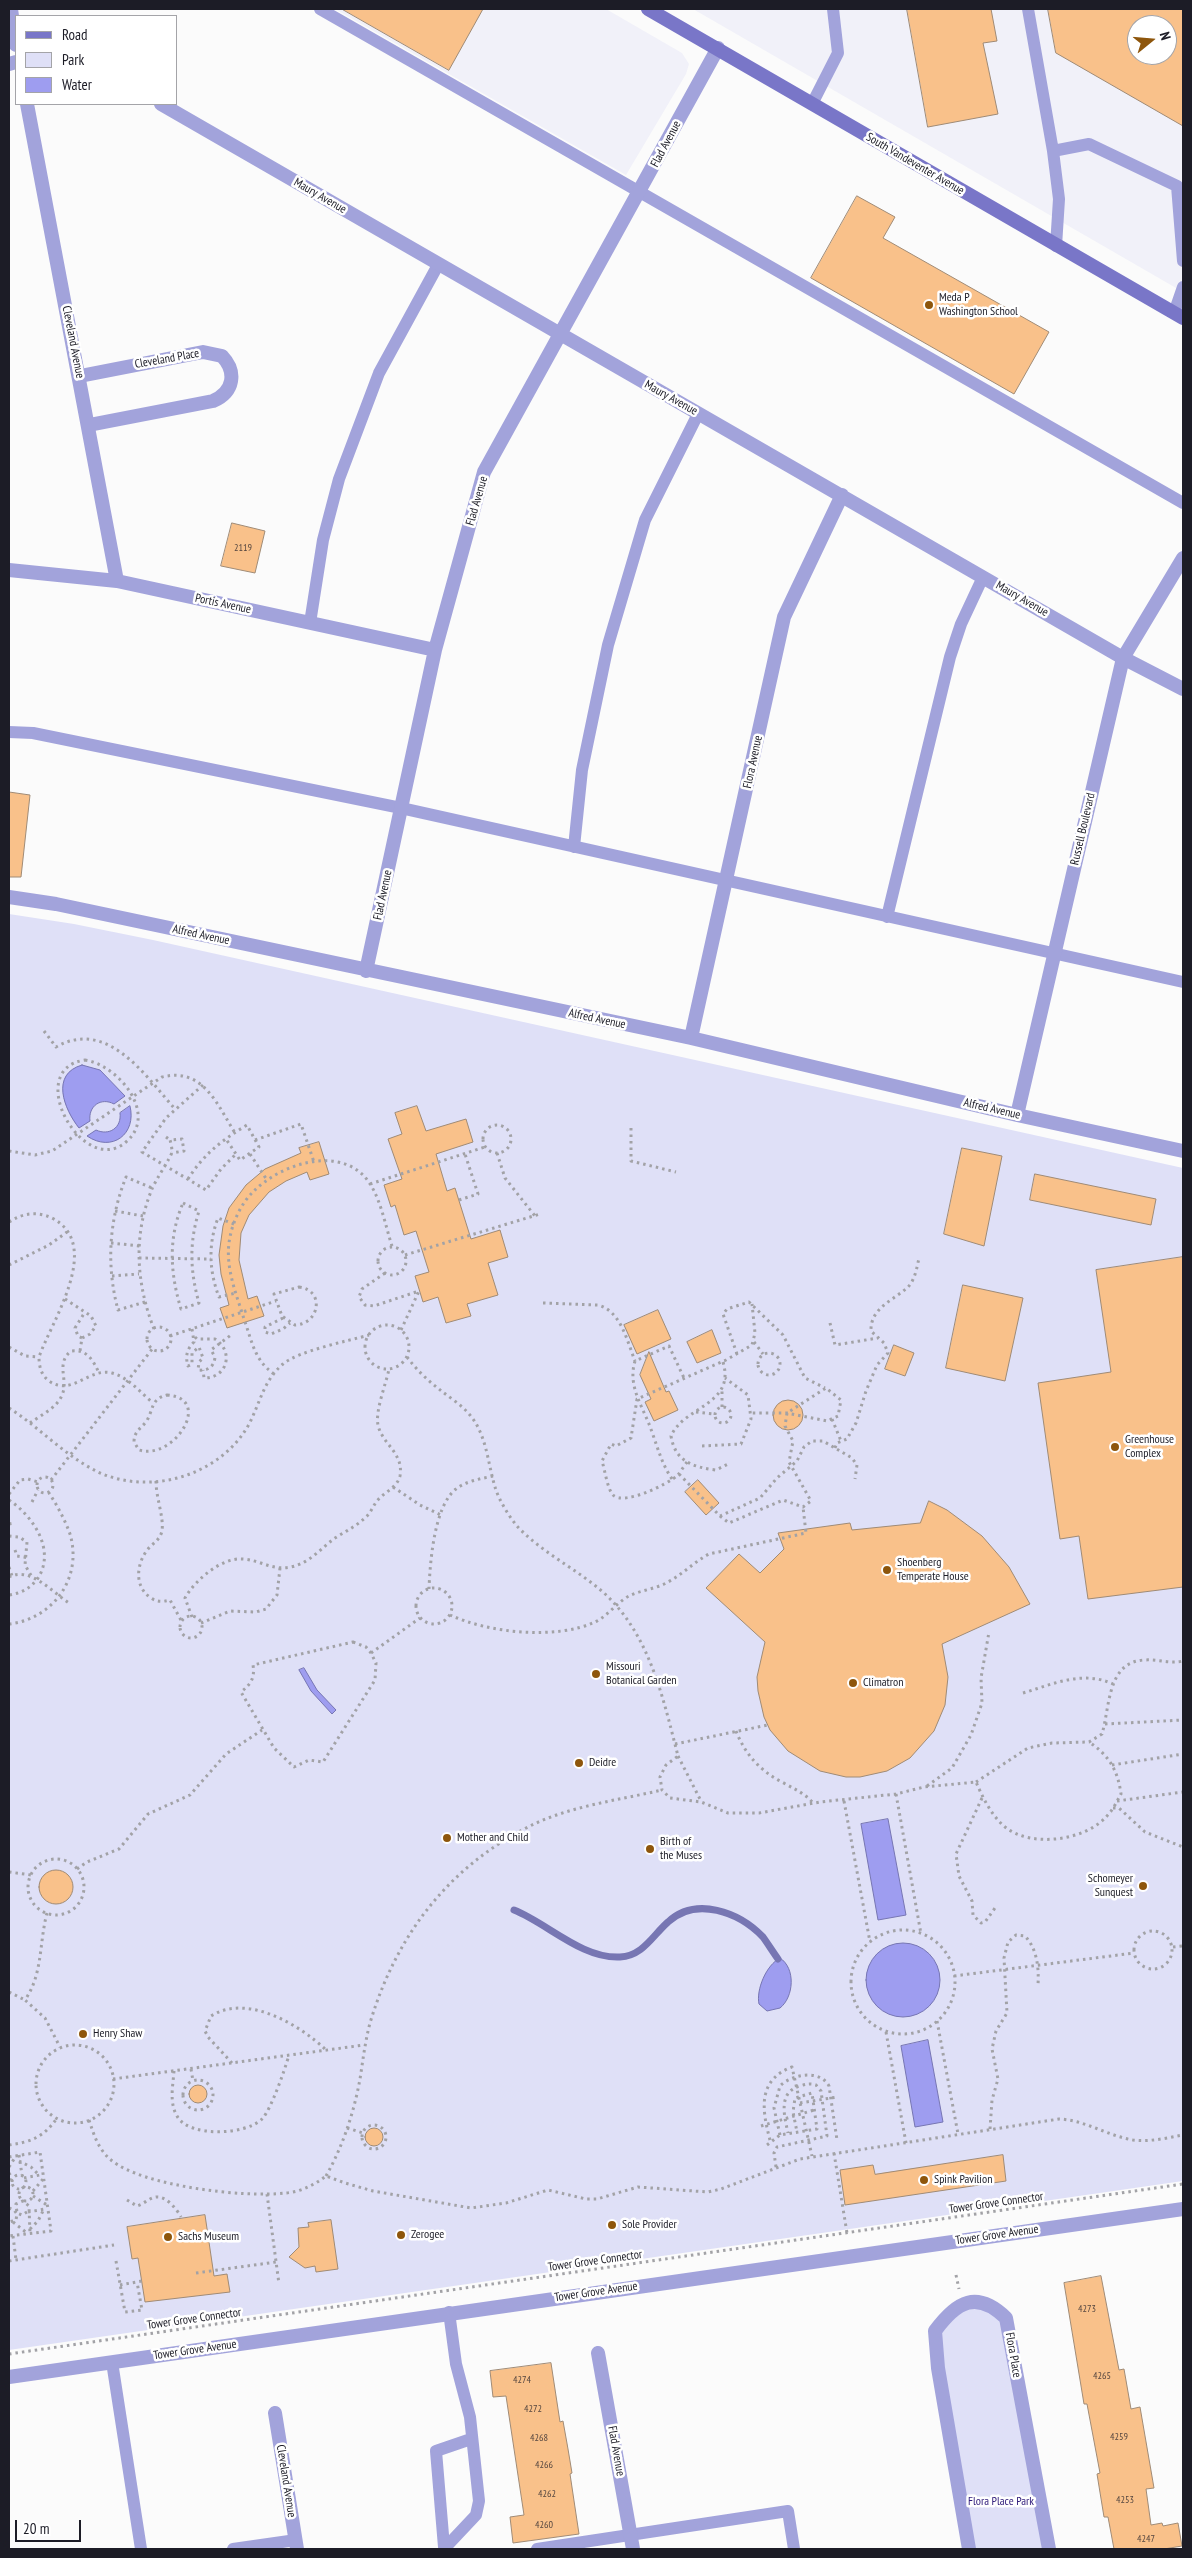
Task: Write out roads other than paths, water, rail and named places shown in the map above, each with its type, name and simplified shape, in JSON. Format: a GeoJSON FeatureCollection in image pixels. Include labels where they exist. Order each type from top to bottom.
{"type":"FeatureCollection","features":[{"type":"Feature","properties":{"kind":"main road","name":"South Vandeventer Avenue"},"geometry":{"type":"LineString","coordinates":[[648,9],[1179,316]]}},
{"type":"Feature","properties":{"kind":"street"},"geometry":{"type":"LineString","coordinates":[[11,9],[15,38]]}},
{"type":"Feature","properties":{"kind":"street","name":"Flad Avenue"},"geometry":{"type":"LineString","coordinates":[[366,971],[435,650],[484,472],[718,48]]}},
{"type":"Feature","properties":{"kind":"street","name":"Cleveland Avenue"},"geometry":{"type":"LineString","coordinates":[[27,105],[80,376],[117,581]]}},
{"type":"Feature","properties":{"kind":"street","name":"Maury Avenue"},"geometry":{"type":"LineString","coordinates":[[162,105],[558,335],[842,495],[1124,658],[1183,689]]}},
{"type":"Feature","properties":{"kind":"street","name":"Cleveland Place"},"geometry":{"type":"LineString","coordinates":[[80,376],[203,352],[222,356],[232,373],[232,382],[228,390],[222,397],[213,401],[89,426]]}},
{"type":"Feature","properties":{"kind":"street","name":"Flora Avenue"},"geometry":{"type":"LineString","coordinates":[[691,1038],[784,617],[842,495]]}},
{"type":"Feature","properties":{"kind":"street","name":"Russell Boulevard"},"geometry":{"type":"LineString","coordinates":[[1017,1115],[1053,954],[1124,658],[1183,558]]}},
{"type":"Feature","properties":{"kind":"street","name":"Portis Avenue"},"geometry":{"type":"LineString","coordinates":[[9,570],[117,581],[435,650]]}},
{"type":"Feature","properties":{"kind":"street","name":"Alfred Avenue"},"geometry":{"type":"LineString","coordinates":[[9,897],[56,904],[366,971],[691,1038],[1017,1115],[1183,1151]]}},
{"type":"Feature","properties":{"kind":"street","name":"Tower Grove Avenue"},"geometry":{"type":"LineString","coordinates":[[9,2377],[449,2312],[1183,2209]]}},
{"type":"Feature","properties":{"kind":"street","name":"Flora Place"},"geometry":{"type":"LineString","coordinates":[[969,2549],[938,2368],[935,2331],[946,2316],[961,2304],[976,2301],[993,2305],[1006,2318],[1049,2549]]}},
{"type":"Feature","properties":{"kind":"street","name":"Flad Avenue"},"geometry":{"type":"LineString","coordinates":[[598,2353],[633,2549]]}},
{"type":"Feature","properties":{"kind":"street","name":"Cleveland Avenue"},"geometry":{"type":"LineString","coordinates":[[275,2413],[296,2545]]}},
{"type":"Feature","properties":{"kind":"lane"},"geometry":{"type":"LineString","coordinates":[[320,9],[1183,503]]}},
{"type":"Feature","properties":{"kind":"lane"},"geometry":{"type":"LineString","coordinates":[[812,104],[838,53],[833,9]]}},
{"type":"Feature","properties":{"kind":"lane"},"geometry":{"type":"LineString","coordinates":[[1028,9],[1053,151],[1059,199],[1056,246]]}},
{"type":"Feature","properties":{"kind":"lane"},"geometry":{"type":"LineString","coordinates":[[1053,151],[1089,144],[1177,186],[1183,261]]}},
{"type":"Feature","properties":{"kind":"lane"},"geometry":{"type":"LineString","coordinates":[[310,623],[323,540],[339,479],[379,373],[438,265]]}},
{"type":"Feature","properties":{"kind":"lane"},"geometry":{"type":"LineString","coordinates":[[1179,316],[1183,287]]}},
{"type":"Feature","properties":{"kind":"lane"},"geometry":{"type":"LineString","coordinates":[[574,847],[582,770],[608,645],[645,520],[698,414]]}},
{"type":"Feature","properties":{"kind":"lane"},"geometry":{"type":"LineString","coordinates":[[887,917],[950,657],[961,624],[983,577]]}},
{"type":"Feature","properties":{"kind":"lane"},"geometry":{"type":"LineString","coordinates":[[9,732],[33,733],[401,808],[1183,982]]}},
{"type":"Feature","properties":{"kind":"lane"},"geometry":{"type":"LineString","coordinates":[[444,2548],[476,2515],[479,2501],[470,2417],[456,2364],[449,2312]]}},
{"type":"Feature","properties":{"kind":"lane"},"geometry":{"type":"LineString","coordinates":[[112,2362],[142,2549]]}},
{"type":"Feature","properties":{"kind":"lane"},"geometry":{"type":"LineString","coordinates":[[444,2548],[436,2451],[471,2440]]}},
{"type":"Feature","properties":{"kind":"lane"},"geometry":{"type":"LineString","coordinates":[[537,2549],[788,2512],[794,2549]]}},
{"type":"Feature","properties":{"kind":"lane"},"geometry":{"type":"LineString","coordinates":[[233,2549],[296,2545]]}},
{"type":"Feature","properties":{"kind":"water"},"geometry":{"type":"Polygon","coordinates":[[[82,1065],[100,1070],[125,1096],[114,1104],[100,1102],[96,1104],[91,1111],[90,1121],[79,1128],[65,1102],[63,1084],[66,1076],[72,1070],[82,1065]]]}},
{"type":"Feature","properties":{"kind":"water"},"geometry":{"type":"Polygon","coordinates":[[[130,1106],[130,1125],[120,1138],[105,1142],[96,1141],[87,1136],[96,1130],[106,1132],[117,1127],[120,1113],[130,1106]]]}},
{"type":"Feature","properties":{"kind":"water"},"geometry":{"type":"Polygon","coordinates":[[[304,1668],[317,1690],[336,1710],[332,1714],[311,1691],[299,1670],[304,1668]]]}},
{"type":"Feature","properties":{"kind":"water"},"geometry":{"type":"Polygon","coordinates":[[[888,1819],[906,1915],[878,1920],[861,1824],[888,1819]]]}},
{"type":"Feature","properties":{"kind":"water"},"geometry":{"type":"Polygon","coordinates":[[[903,1943],[917,1946],[929,1954],[937,1966],[940,1980],[937,1994],[929,2006],[917,2014],[903,2017],[889,2014],[877,2006],[869,1994],[866,1980],[869,1966],[877,1954],[889,1946],[903,1943]]]}},
{"type":"Feature","properties":{"kind":"water"},"geometry":{"type":"Polygon","coordinates":[[[780,1958],[789,1968],[791,1975],[790,1990],[785,2003],[780,2008],[767,2011],[759,2004],[759,1992],[766,1972],[780,1958]]]}},
{"type":"Feature","properties":{"kind":"water"},"geometry":{"type":"Polygon","coordinates":[[[928,2040],[943,2122],[915,2127],[901,2046],[928,2040]]]}},
{"type":"Feature","properties":{"kind":"waterway"},"geometry":{"type":"LineString","coordinates":[[514,1910],[578,1946],[606,1956],[620,1957],[628,1956],[641,1949],[668,1922],[679,1914],[691,1910],[717,1910],[730,1914],[753,1928],[763,1937],[778,1959]]}},
{"type":"Feature","properties":{"kind":"place","name":"Meda P Washington School"},"geometry":{"type":"Point","coordinates":[929,305]}},
{"type":"Feature","properties":{"kind":"place","name":"Greenhouse Complex"},"geometry":{"type":"Point","coordinates":[1115,1447]}},
{"type":"Feature","properties":{"kind":"place","name":"Shoenberg Temperate House"},"geometry":{"type":"Point","coordinates":[887,1570]}},
{"type":"Feature","properties":{"kind":"place","name":"Missouri Botanical Garden"},"geometry":{"type":"Point","coordinates":[596,1674]}},
{"type":"Feature","properties":{"kind":"place","name":"Climatron"},"geometry":{"type":"Point","coordinates":[853,1683]}},
{"type":"Feature","properties":{"kind":"place","name":"Deidre"},"geometry":{"type":"Point","coordinates":[579,1763]}},
{"type":"Feature","properties":{"kind":"place","name":"Mother and Child"},"geometry":{"type":"Point","coordinates":[447,1838]}},
{"type":"Feature","properties":{"kind":"place","name":"Birth of the Muses"},"geometry":{"type":"Point","coordinates":[650,1849]}},
{"type":"Feature","properties":{"kind":"place","name":"Schomeyer Sunquest"},"geometry":{"type":"Point","coordinates":[1143,1886]}},
{"type":"Feature","properties":{"kind":"place","name":"Henry Shaw"},"geometry":{"type":"Point","coordinates":[83,2034]}},
{"type":"Feature","properties":{"kind":"place","name":"Spink Pavilion"},"geometry":{"type":"Point","coordinates":[924,2180]}},
{"type":"Feature","properties":{"kind":"place","name":"Sole Provider"},"geometry":{"type":"Point","coordinates":[612,2225]}},
{"type":"Feature","properties":{"kind":"place","name":"Zerogee"},"geometry":{"type":"Point","coordinates":[401,2235]}},
{"type":"Feature","properties":{"kind":"place","name":"Sachs Museum"},"geometry":{"type":"Point","coordinates":[168,2237]}},
{"type":"Feature","properties":{"kind":"park label","name":"Flora Place Park"},"geometry":{"type":"Point","coordinates":[1001,2502]}}]}
